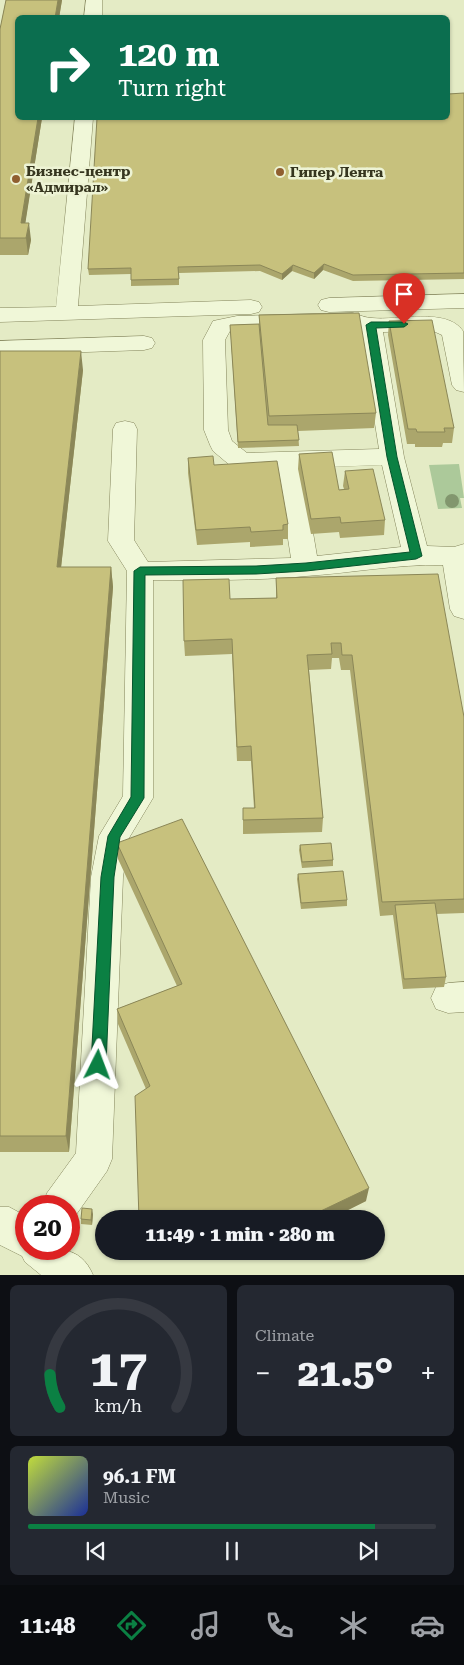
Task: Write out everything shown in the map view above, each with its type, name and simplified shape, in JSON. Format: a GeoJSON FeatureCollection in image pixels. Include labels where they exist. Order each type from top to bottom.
{"type":"FeatureCollection","features":[{"type":"Feature","properties":{"kind":"lane"},"geometry":{"type":"LineString","coordinates":[[92,15],[94,0]]}},
{"type":"Feature","properties":{"kind":"lane"},"geometry":{"type":"LineString","coordinates":[[66,313],[84,120]]}},
{"type":"Feature","properties":{"kind":"lane"},"geometry":{"type":"LineString","coordinates":[[0,315],[464,301]]}},
{"type":"Feature","properties":{"kind":"lane"},"geometry":{"type":"LineString","coordinates":[[392,457],[241,461],[222,445],[216,430],[214,340],[220,326],[237,323],[353,320],[371,325],[437,324],[452,331],[464,385]]}},
{"type":"Feature","properties":{"kind":"lane"},"geometry":{"type":"LineString","coordinates":[[371,325],[392,457],[416,556]]}},
{"type":"Feature","properties":{"kind":"lane"},"geometry":{"type":"LineString","coordinates":[[0,348],[144,344]]}},
{"type":"Feature","properties":{"kind":"lane"},"geometry":{"type":"LineString","coordinates":[[68,1195],[94,1159],[108,877],[114,836],[138,798],[140,571],[121,541],[125,429]]}},
{"type":"Feature","properties":{"kind":"lane"},"geometry":{"type":"LineString","coordinates":[[288,460],[306,567]]}},
{"type":"Feature","properties":{"kind":"lane"},"geometry":{"type":"LineString","coordinates":[[140,571],[256,570],[459,554],[464,609]]}},
{"type":"Feature","properties":{"kind":"lane"},"geometry":{"type":"LineString","coordinates":[[0,1226],[9,1226],[15,1231]]}},
{"type":"Feature","properties":{"kind":"lane"},"geometry":{"type":"LineString","coordinates":[[52,1260],[69,1274]]}},
{"type":"Feature","properties":{"kind":"green space"},"geometry":{"type":"Polygon","coordinates":[[[459,464],[464,498],[460,498],[462,508],[438,509],[429,465],[459,464]]]}},
{"type":"Feature","properties":{"kind":"building","name":"Бизнес-центр «Адмирал»"},"geometry":{"type":"Polygon","coordinates":[[[6,0],[58,0],[56,15],[15,15],[15,120],[38,120],[21,223],[29,223],[26,238],[0,238],[0,29],[6,0]]]}},
{"type":"Feature","properties":{"kind":"building","name":"Гипер Лента"},"geometry":{"type":"Polygon","coordinates":[[[464,93],[464,273],[353,275],[324,264],[314,273],[293,265],[282,274],[260,265],[178,267],[179,279],[131,280],[131,268],[88,269],[97,120],[450,120],[450,94],[464,93]]]}},
{"type":"Feature","properties":{"kind":"building"},"geometry":{"type":"Polygon","coordinates":[[[359,313],[376,413],[269,416],[259,315],[359,313]]]}},
{"type":"Feature","properties":{"kind":"building"},"geometry":{"type":"Polygon","coordinates":[[[432,320],[454,428],[444,428],[445,432],[417,432],[416,429],[408,429],[389,321],[432,320]]]}},
{"type":"Feature","properties":{"kind":"building"},"geometry":{"type":"Polygon","coordinates":[[[259,324],[268,425],[297,425],[299,440],[238,442],[230,325],[259,324]]]}},
{"type":"Feature","properties":{"kind":"building"},"geometry":{"type":"Polygon","coordinates":[[[0,351],[81,351],[57,567],[111,567],[66,1136],[0,1136],[0,351]]]}},
{"type":"Feature","properties":{"kind":"building"},"geometry":{"type":"Polygon","coordinates":[[[332,452],[339,490],[349,489],[345,471],[373,469],[385,520],[341,523],[340,517],[311,519],[299,454],[332,452]]]}},
{"type":"Feature","properties":{"kind":"building"},"geometry":{"type":"Polygon","coordinates":[[[213,456],[214,465],[277,461],[288,524],[283,525],[283,530],[251,532],[250,527],[196,530],[188,458],[213,456]]]}},
{"type":"Feature","properties":{"kind":"building"},"geometry":{"type":"Polygon","coordinates":[[[438,574],[464,717],[464,899],[382,902],[352,655],[342,655],[341,643],[331,643],[332,654],[307,655],[323,818],[243,820],[243,808],[255,808],[251,746],[237,747],[232,639],[184,641],[183,580],[229,579],[230,599],[277,598],[276,578],[438,574]]]}},
{"type":"Feature","properties":{"kind":"building"},"geometry":{"type":"Polygon","coordinates":[[[182,819],[369,1188],[323,1210],[139,1210],[135,1096],[150,1086],[117,1009],[182,984],[117,843],[182,819]]]}},
{"type":"Feature","properties":{"kind":"building"},"geometry":{"type":"Polygon","coordinates":[[[331,843],[333,860],[302,862],[300,845],[331,843]]]}},
{"type":"Feature","properties":{"kind":"building"},"geometry":{"type":"Polygon","coordinates":[[[343,871],[347,900],[301,903],[298,874],[343,871]]]}},
{"type":"Feature","properties":{"kind":"building"},"geometry":{"type":"Polygon","coordinates":[[[435,903],[446,977],[404,979],[395,905],[435,903]]]}},
{"type":"Feature","properties":{"kind":"building"},"geometry":{"type":"Polygon","coordinates":[[[82,1208],[92,1209],[91,1220],[81,1219],[82,1208]]]}},
{"type":"Feature","properties":{"kind":"place","name":"Гипер Лента"},"geometry":{"type":"Point","coordinates":[280,172]}},
{"type":"Feature","properties":{"kind":"place","name":"Бизнес-центр «Адмирал»"},"geometry":{"type":"Point","coordinates":[16,179]}},
{"type":"Feature","properties":{"kind":"route"},"geometry":{"type":"LineString","coordinates":[[98,1065],[108,877],[114,836],[138,798],[140,571],[256,570],[416,556],[392,457],[371,325],[404,324]]}}]}
